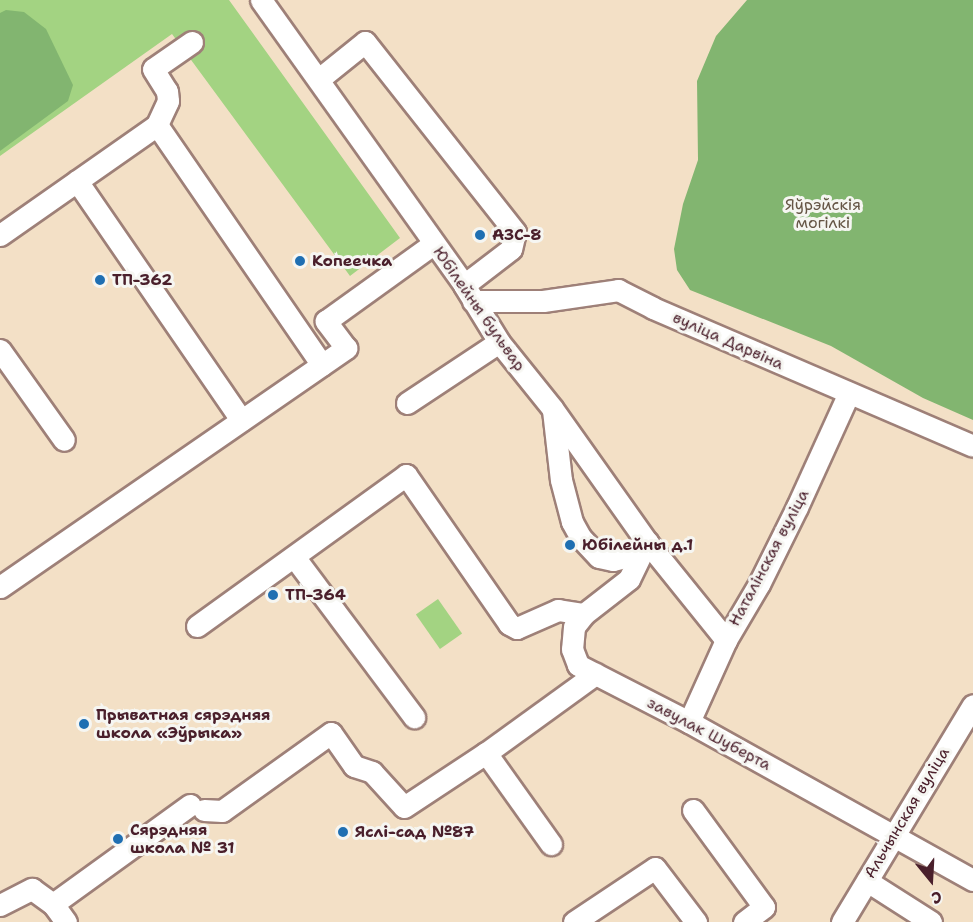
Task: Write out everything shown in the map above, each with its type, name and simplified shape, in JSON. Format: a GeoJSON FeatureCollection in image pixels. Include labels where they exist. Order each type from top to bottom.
{"type":"FeatureCollection","features":[{"type":"Feature","properties":{"kind":"street","name":"Юбілейны бульвар"},"geometry":{"type":"LineString","coordinates":[[261,0],[469,293],[499,342],[552,408],[647,542],[726,640]]}},
{"type":"Feature","properties":{"kind":"street"},"geometry":{"type":"LineString","coordinates":[[0,235],[158,125],[168,100],[167,91],[153,69],[192,42]]}},
{"type":"Feature","properties":{"kind":"street"},"geometry":{"type":"LineString","coordinates":[[319,79],[365,42],[515,232],[511,249],[469,293]]}},
{"type":"Feature","properties":{"kind":"street"},"geometry":{"type":"LineString","coordinates":[[158,125],[322,365]]}},
{"type":"Feature","properties":{"kind":"street"},"geometry":{"type":"LineString","coordinates":[[77,181],[241,420]]}},
{"type":"Feature","properties":{"kind":"street"},"geometry":{"type":"LineString","coordinates":[[0,587],[346,348],[326,321],[433,244]]}},
{"type":"Feature","properties":{"kind":"street","name":"вуліца Дарвіна"},"geometry":{"type":"LineString","coordinates":[[469,293],[543,301],[618,290],[653,308],[973,446]]}},
{"type":"Feature","properties":{"kind":"street"},"geometry":{"type":"LineString","coordinates":[[407,403],[499,342]]}},
{"type":"Feature","properties":{"kind":"street"},"geometry":{"type":"LineString","coordinates":[[0,350],[63,440]]}},
{"type":"Feature","properties":{"kind":"street","name":"Наталінская вуліца"},"geometry":{"type":"LineString","coordinates":[[689,722],[726,640],[759,584],[849,393]]}},
{"type":"Feature","properties":{"kind":"street"},"geometry":{"type":"LineString","coordinates":[[552,408],[561,480],[573,522],[581,538],[599,557],[613,560],[628,556],[647,542]]}},
{"type":"Feature","properties":{"kind":"street"},"geometry":{"type":"LineString","coordinates":[[197,626],[209,615],[295,558],[406,475],[509,624],[518,628],[558,610],[584,614]]}},
{"type":"Feature","properties":{"kind":"street","name":"завулак Шуберта"},"geometry":{"type":"LineString","coordinates":[[647,542],[629,579],[584,614],[574,627],[572,649],[578,665],[689,722],[973,880]]}},
{"type":"Feature","properties":{"kind":"street"},"geometry":{"type":"LineString","coordinates":[[295,558],[414,717]]}},
{"type":"Feature","properties":{"kind":"street"},"geometry":{"type":"LineString","coordinates":[[53,904],[197,807],[222,811],[331,733],[354,766],[372,772],[404,807],[486,753],[595,674]]}},
{"type":"Feature","properties":{"kind":"street","name":"Альчынская вуліца"},"geometry":{"type":"LineString","coordinates":[[842,922],[973,705]]}},
{"type":"Feature","properties":{"kind":"street"},"geometry":{"type":"LineString","coordinates":[[486,753],[551,844]]}},
{"type":"Feature","properties":{"kind":"street"},"geometry":{"type":"LineString","coordinates":[[693,810],[764,907],[744,922]]}},
{"type":"Feature","properties":{"kind":"street"},"geometry":{"type":"LineString","coordinates":[[574,922],[655,868],[696,922]]}},
{"type":"Feature","properties":{"kind":"street"},"geometry":{"type":"LineString","coordinates":[[867,881],[931,922]]}},
{"type":"Feature","properties":{"kind":"street"},"geometry":{"type":"LineString","coordinates":[[1,903],[32,889],[53,904],[66,922]]}},
{"type":"Feature","properties":{"kind":"green space"},"geometry":{"type":"Polygon","coordinates":[[[0,0],[229,0],[400,238],[350,276],[172,34],[0,156],[0,0]]]}},
{"type":"Feature","properties":{"kind":"green space","name":"Яўрэйскія могілкі"},"geometry":{"type":"Polygon","coordinates":[[[747,0],[973,0],[973,420],[923,398],[831,346],[690,290],[677,270],[674,249],[683,204],[698,160],[697,81],[716,36],[747,0]]]}},
{"type":"Feature","properties":{"kind":"green space"},"geometry":{"type":"Polygon","coordinates":[[[6,10],[24,12],[46,29],[73,85],[68,101],[0,151],[0,13],[6,10]]]}},
{"type":"Feature","properties":{"kind":"green space"},"geometry":{"type":"Polygon","coordinates":[[[438,599],[462,633],[440,649],[416,614],[438,599]]]}},
{"type":"Feature","properties":{"kind":"place","name":"АЗС-8"},"geometry":{"type":"Point","coordinates":[480,235]}},
{"type":"Feature","properties":{"kind":"place","name":"Копеечка"},"geometry":{"type":"Point","coordinates":[300,261]}},
{"type":"Feature","properties":{"kind":"place","name":"ТП-362"},"geometry":{"type":"Point","coordinates":[100,280]}},
{"type":"Feature","properties":{"kind":"place","name":"Юбілейны д.1"},"geometry":{"type":"Point","coordinates":[570,545]}},
{"type":"Feature","properties":{"kind":"place","name":"ТП-364"},"geometry":{"type":"Point","coordinates":[273,595]}},
{"type":"Feature","properties":{"kind":"place","name":"Прыватная сярэдняя школа «Эўрыка»"},"geometry":{"type":"Point","coordinates":[84,724]}},
{"type":"Feature","properties":{"kind":"place","name":"Яслі-сад №87"},"geometry":{"type":"Point","coordinates":[343,832]}},
{"type":"Feature","properties":{"kind":"place","name":"Сярэдняя школа № 31"},"geometry":{"type":"Point","coordinates":[118,839]}}]}
